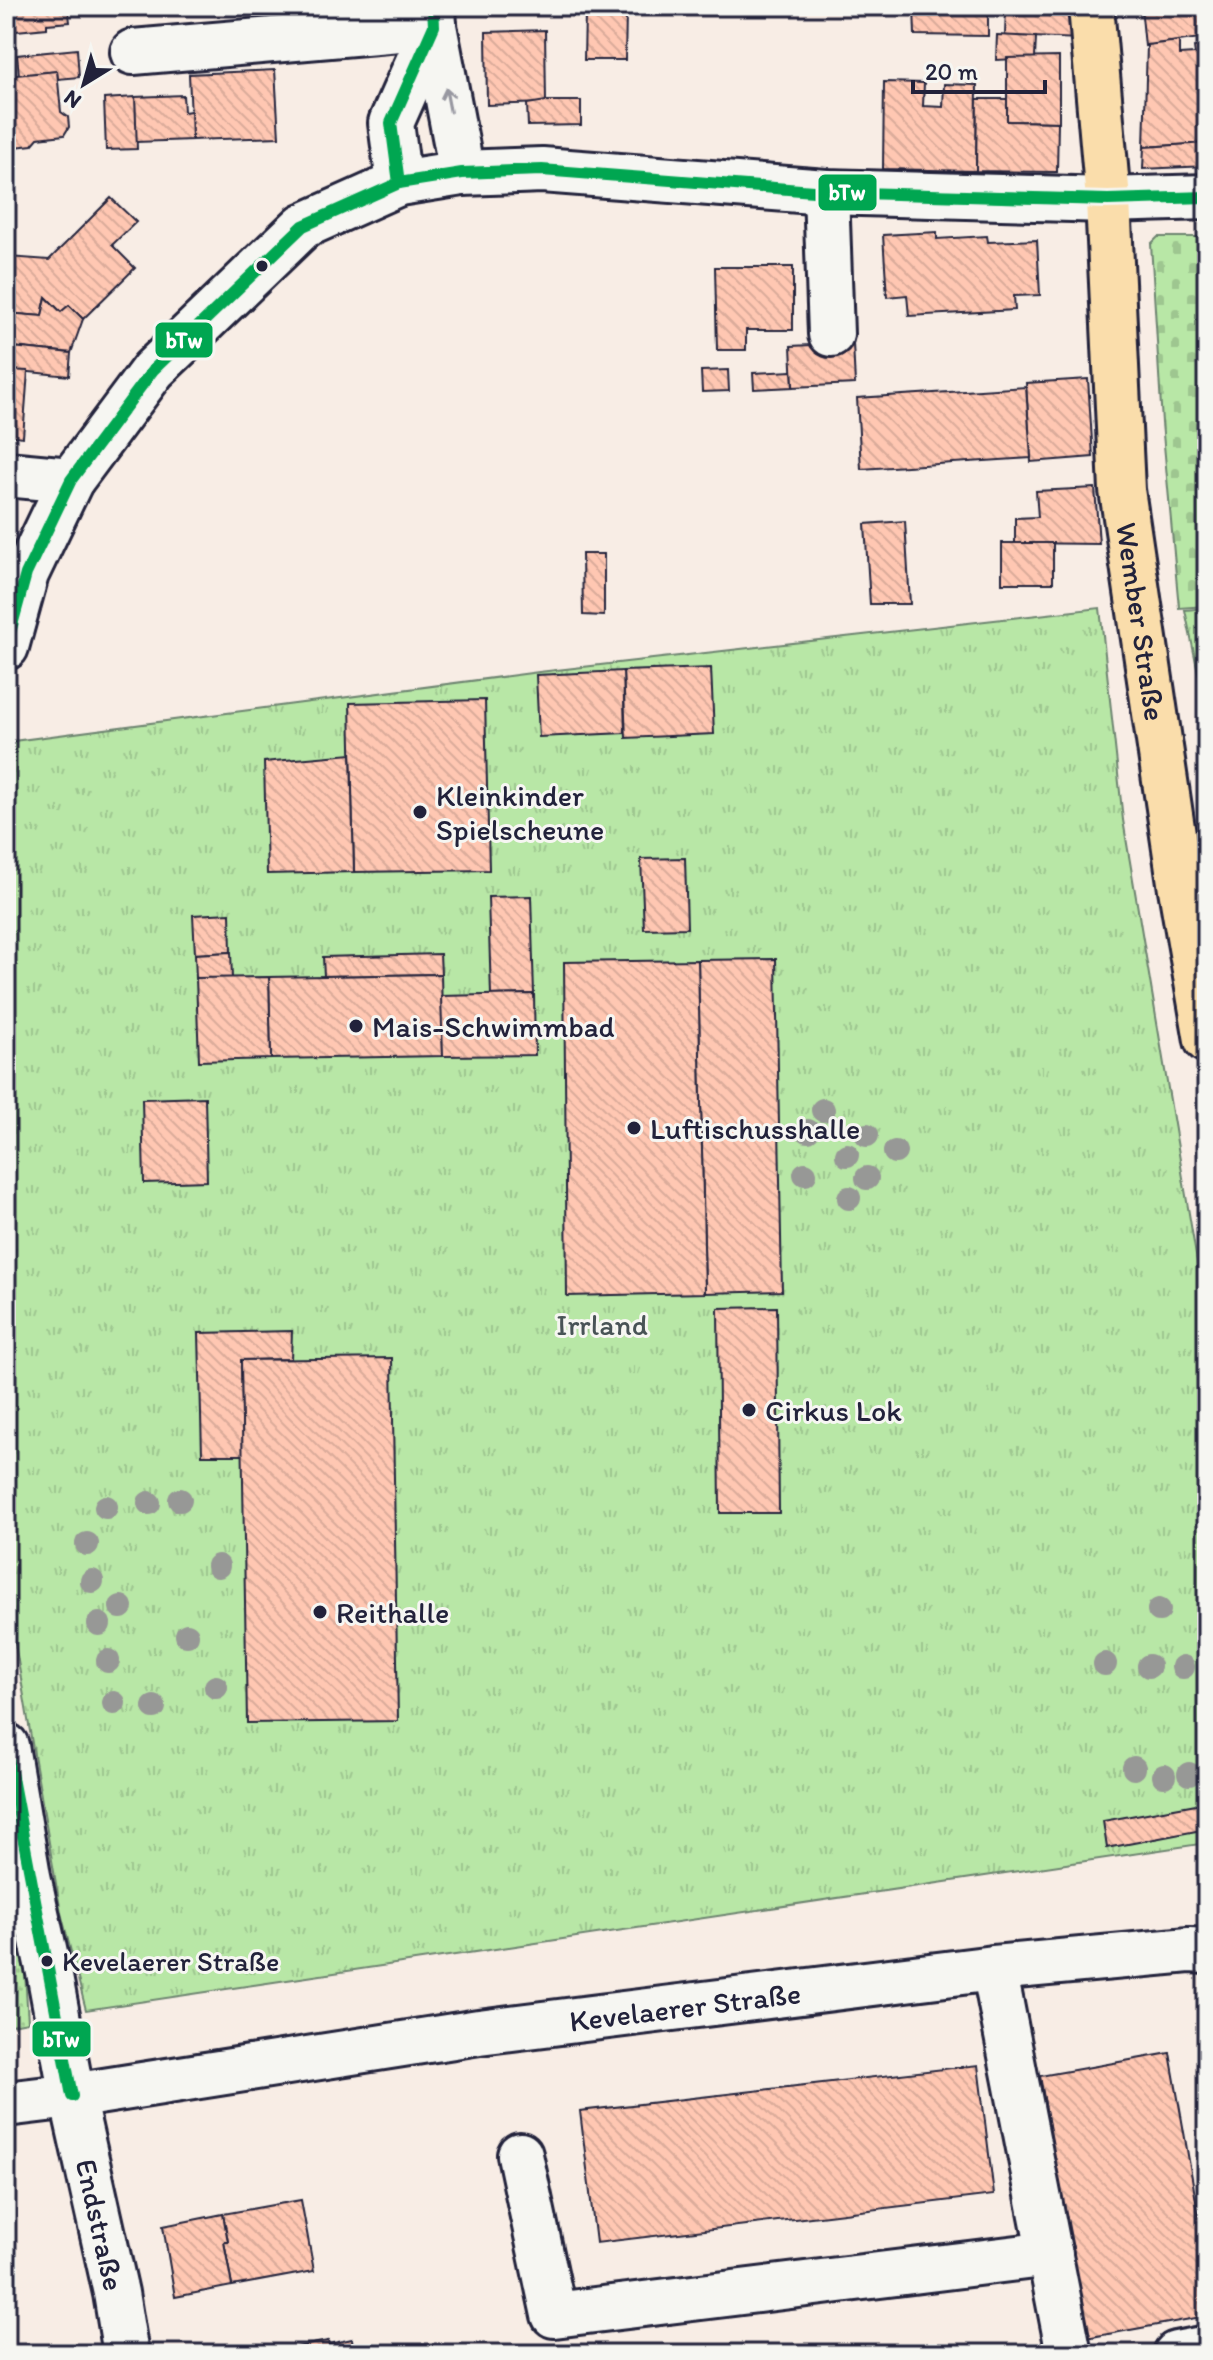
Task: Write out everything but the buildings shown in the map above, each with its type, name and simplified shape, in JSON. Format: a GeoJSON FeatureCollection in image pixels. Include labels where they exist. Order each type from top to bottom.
{"type":"FeatureCollection","features":[{"type":"Feature","properties":{"kind":"main road","name":"Wember Straße"},"geometry":{"type":"LineString","coordinates":[[1091,6],[1108,200],[1122,490],[1207,1040]]}},
{"type":"Feature","properties":{"kind":"street"},"geometry":{"type":"LineString","coordinates":[[133,52],[433,16]]}},
{"type":"Feature","properties":{"kind":"street"},"geometry":{"type":"LineString","coordinates":[[433,16],[462,173]]}},
{"type":"Feature","properties":{"kind":"street"},"geometry":{"type":"LineString","coordinates":[[399,183],[391,123],[433,16]]}},
{"type":"Feature","properties":{"kind":"street"},"geometry":{"type":"LineString","coordinates":[[6,647],[26,574],[71,480],[153,370],[303,226],[399,183],[462,173],[542,170],[826,192],[1108,200],[1207,197]]}},
{"type":"Feature","properties":{"kind":"street"},"geometry":{"type":"LineString","coordinates":[[826,192],[831,334]]}},
{"type":"Feature","properties":{"kind":"street"},"geometry":{"type":"LineString","coordinates":[[6,474],[71,480]]}},
{"type":"Feature","properties":{"kind":"street"},"geometry":{"type":"LineString","coordinates":[[6,1746],[28,1876],[72,2096]]}},
{"type":"Feature","properties":{"kind":"street","name":"Kevelaerer Straße"},"geometry":{"type":"LineString","coordinates":[[6,2104],[479,2032],[994,1968],[1189,1950],[1207,1951]]}},
{"type":"Feature","properties":{"kind":"street"},"geometry":{"type":"LineString","coordinates":[[994,1968],[1069,2354]]}},
{"type":"Feature","properties":{"kind":"street","name":"Endstraße"},"geometry":{"type":"LineString","coordinates":[[72,2096],[116,2293],[126,2354]]}},
{"type":"Feature","properties":{"kind":"street"},"geometry":{"type":"LineString","coordinates":[[520,2155],[554,2315],[1050,2254]]}},
{"type":"Feature","properties":{"kind":"street"},"geometry":{"type":"LineString","coordinates":[[1176,2354],[1207,2348]]}},
{"type":"Feature","properties":{"kind":"green space"},"geometry":{"type":"Polygon","coordinates":[[[1158,237],[1207,237],[1207,606],[1179,608],[1162,423],[1151,244],[1158,237]]]}},
{"type":"Feature","properties":{"kind":"green space","name":"Irrland"},"geometry":{"type":"Polygon","coordinates":[[[1100,608],[1123,820],[1207,1321],[1207,1843],[86,2010],[61,1913],[6,1591],[6,742],[539,672],[1100,608]]]}},
{"type":"Feature","properties":{"kind":"green space"},"geometry":{"type":"Polygon","coordinates":[[[1207,608],[1207,715],[1185,610],[1207,608]]]}},
{"type":"Feature","properties":{"kind":"green space"},"geometry":{"type":"Polygon","coordinates":[[[6,1827],[22,1921],[28,2022],[6,2026],[6,1827]]]}},
{"type":"Feature","properties":{"kind":"transit line","name":"bTw"},"geometry":{"type":"LineString","coordinates":[[399,183],[391,123],[434,26],[433,6]]}},
{"type":"Feature","properties":{"kind":"transit line","name":"bTw"},"geometry":{"type":"LineString","coordinates":[[6,647],[26,574],[71,480],[153,370],[303,226],[399,183],[462,173],[542,170],[826,192],[1108,200],[1207,197]]}},
{"type":"Feature","properties":{"kind":"transit line","name":"bTw"},"geometry":{"type":"LineString","coordinates":[[6,1746],[72,2096]]}},
{"type":"Feature","properties":{"kind":"place","name":"Kleinkinder Spielscheune"},"geometry":{"type":"Point","coordinates":[420,812]}},
{"type":"Feature","properties":{"kind":"place","name":"Mais-Schwimmbad"},"geometry":{"type":"Point","coordinates":[356,1026]}},
{"type":"Feature","properties":{"kind":"place","name":"Luftischusshalle"},"geometry":{"type":"Point","coordinates":[634,1128]}},
{"type":"Feature","properties":{"kind":"place","name":"Cirkus Lok"},"geometry":{"type":"Point","coordinates":[749,1410]}},
{"type":"Feature","properties":{"kind":"place","name":"Reithalle"},"geometry":{"type":"Point","coordinates":[320,1612]}},
{"type":"Feature","properties":{"kind":"place","name":"Kevelaerer Straße"},"geometry":{"type":"Point","coordinates":[47,1961]}}]}
